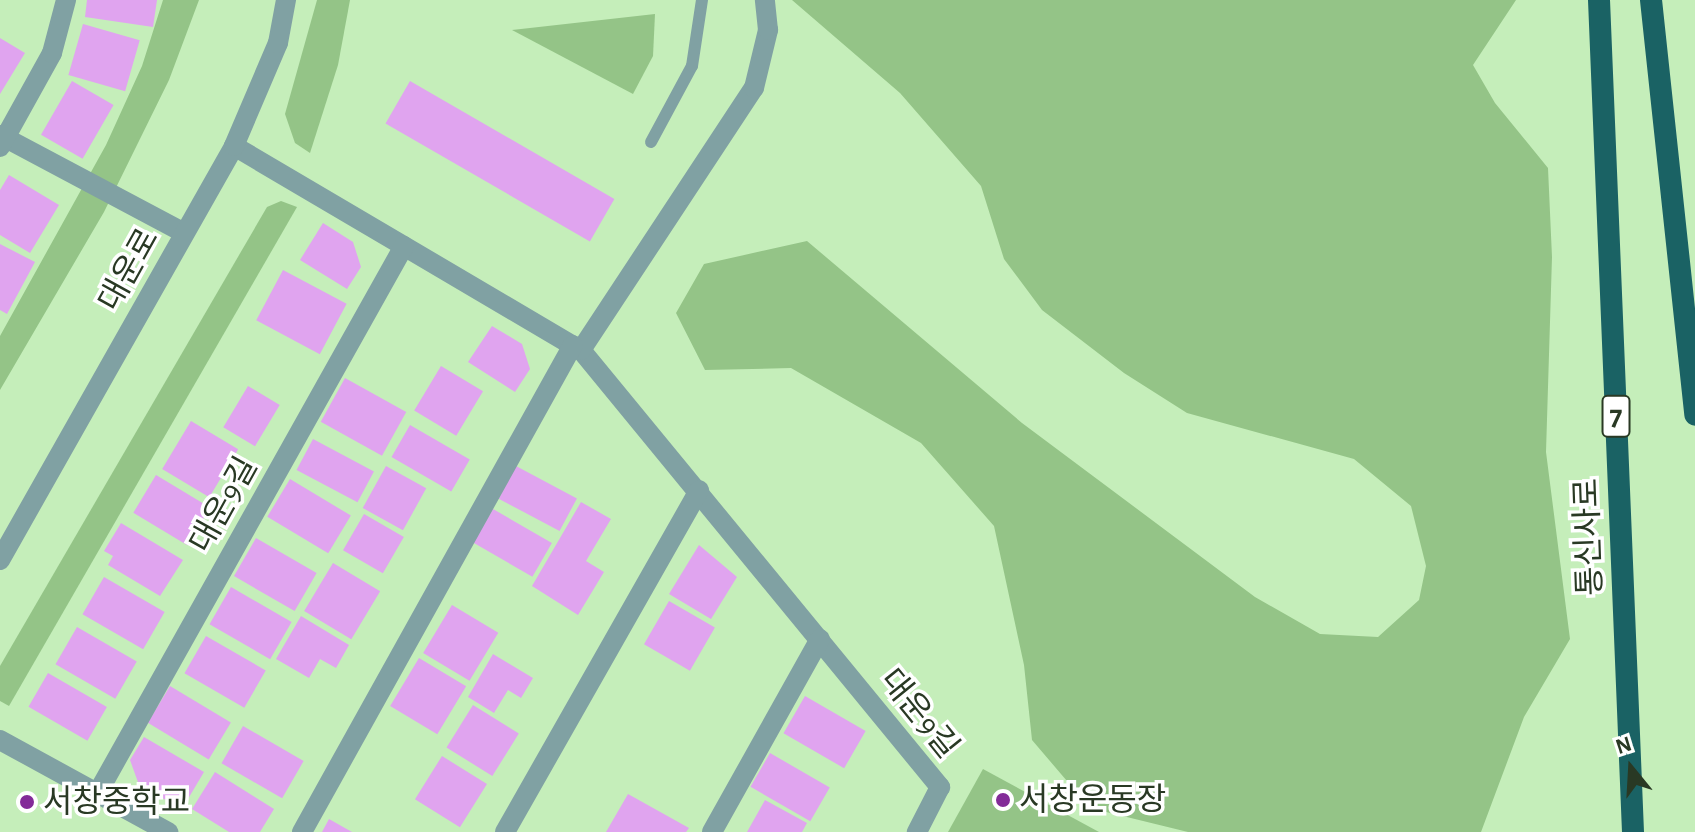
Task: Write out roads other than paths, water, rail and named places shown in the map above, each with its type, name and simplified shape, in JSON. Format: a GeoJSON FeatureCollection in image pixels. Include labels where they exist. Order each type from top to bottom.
{"type":"FeatureCollection","features":[{"type":"Feature","properties":{"kind":"highway","name":"통신사로"},"geometry":{"type":"LineString","coordinates":[[1599,0],[1633,832]]}},
{"type":"Feature","properties":{"kind":"highway"},"geometry":{"type":"LineString","coordinates":[[1651,0],[1695,415]]}},
{"type":"Feature","properties":{"kind":"street"},"geometry":{"type":"LineString","coordinates":[[66,0],[52,53],[2,140],[184,233]]}},
{"type":"Feature","properties":{"kind":"street","name":"대운로"},"geometry":{"type":"LineString","coordinates":[[0,560],[234,146],[278,43],[286,0]]}},
{"type":"Feature","properties":{"kind":"street"},"geometry":{"type":"LineString","coordinates":[[302,832],[577,348],[754,88],[768,30],[765,0]]}},
{"type":"Feature","properties":{"kind":"street","name":"대운9길"},"geometry":{"type":"LineString","coordinates":[[234,146],[577,348],[699,490],[940,787],[917,832]]}},
{"type":"Feature","properties":{"kind":"street","name":"대운9길"},"geometry":{"type":"LineString","coordinates":[[97,794],[404,246]]}},
{"type":"Feature","properties":{"kind":"street"},"geometry":{"type":"LineString","coordinates":[[505,832],[699,490]]}},
{"type":"Feature","properties":{"kind":"street"},"geometry":{"type":"LineString","coordinates":[[712,832],[820,639]]}},
{"type":"Feature","properties":{"kind":"street"},"geometry":{"type":"LineString","coordinates":[[0,740],[168,832]]}},
{"type":"Feature","properties":{"kind":"lane"},"geometry":{"type":"LineString","coordinates":[[651,142],[692,66],[702,0]]}},
{"type":"Feature","properties":{"kind":"place","name":"서창운동장"},"geometry":{"type":"Point","coordinates":[1003,800]}},
{"type":"Feature","properties":{"kind":"place","name":"서창중학교"},"geometry":{"type":"Point","coordinates":[27,802]}}]}
